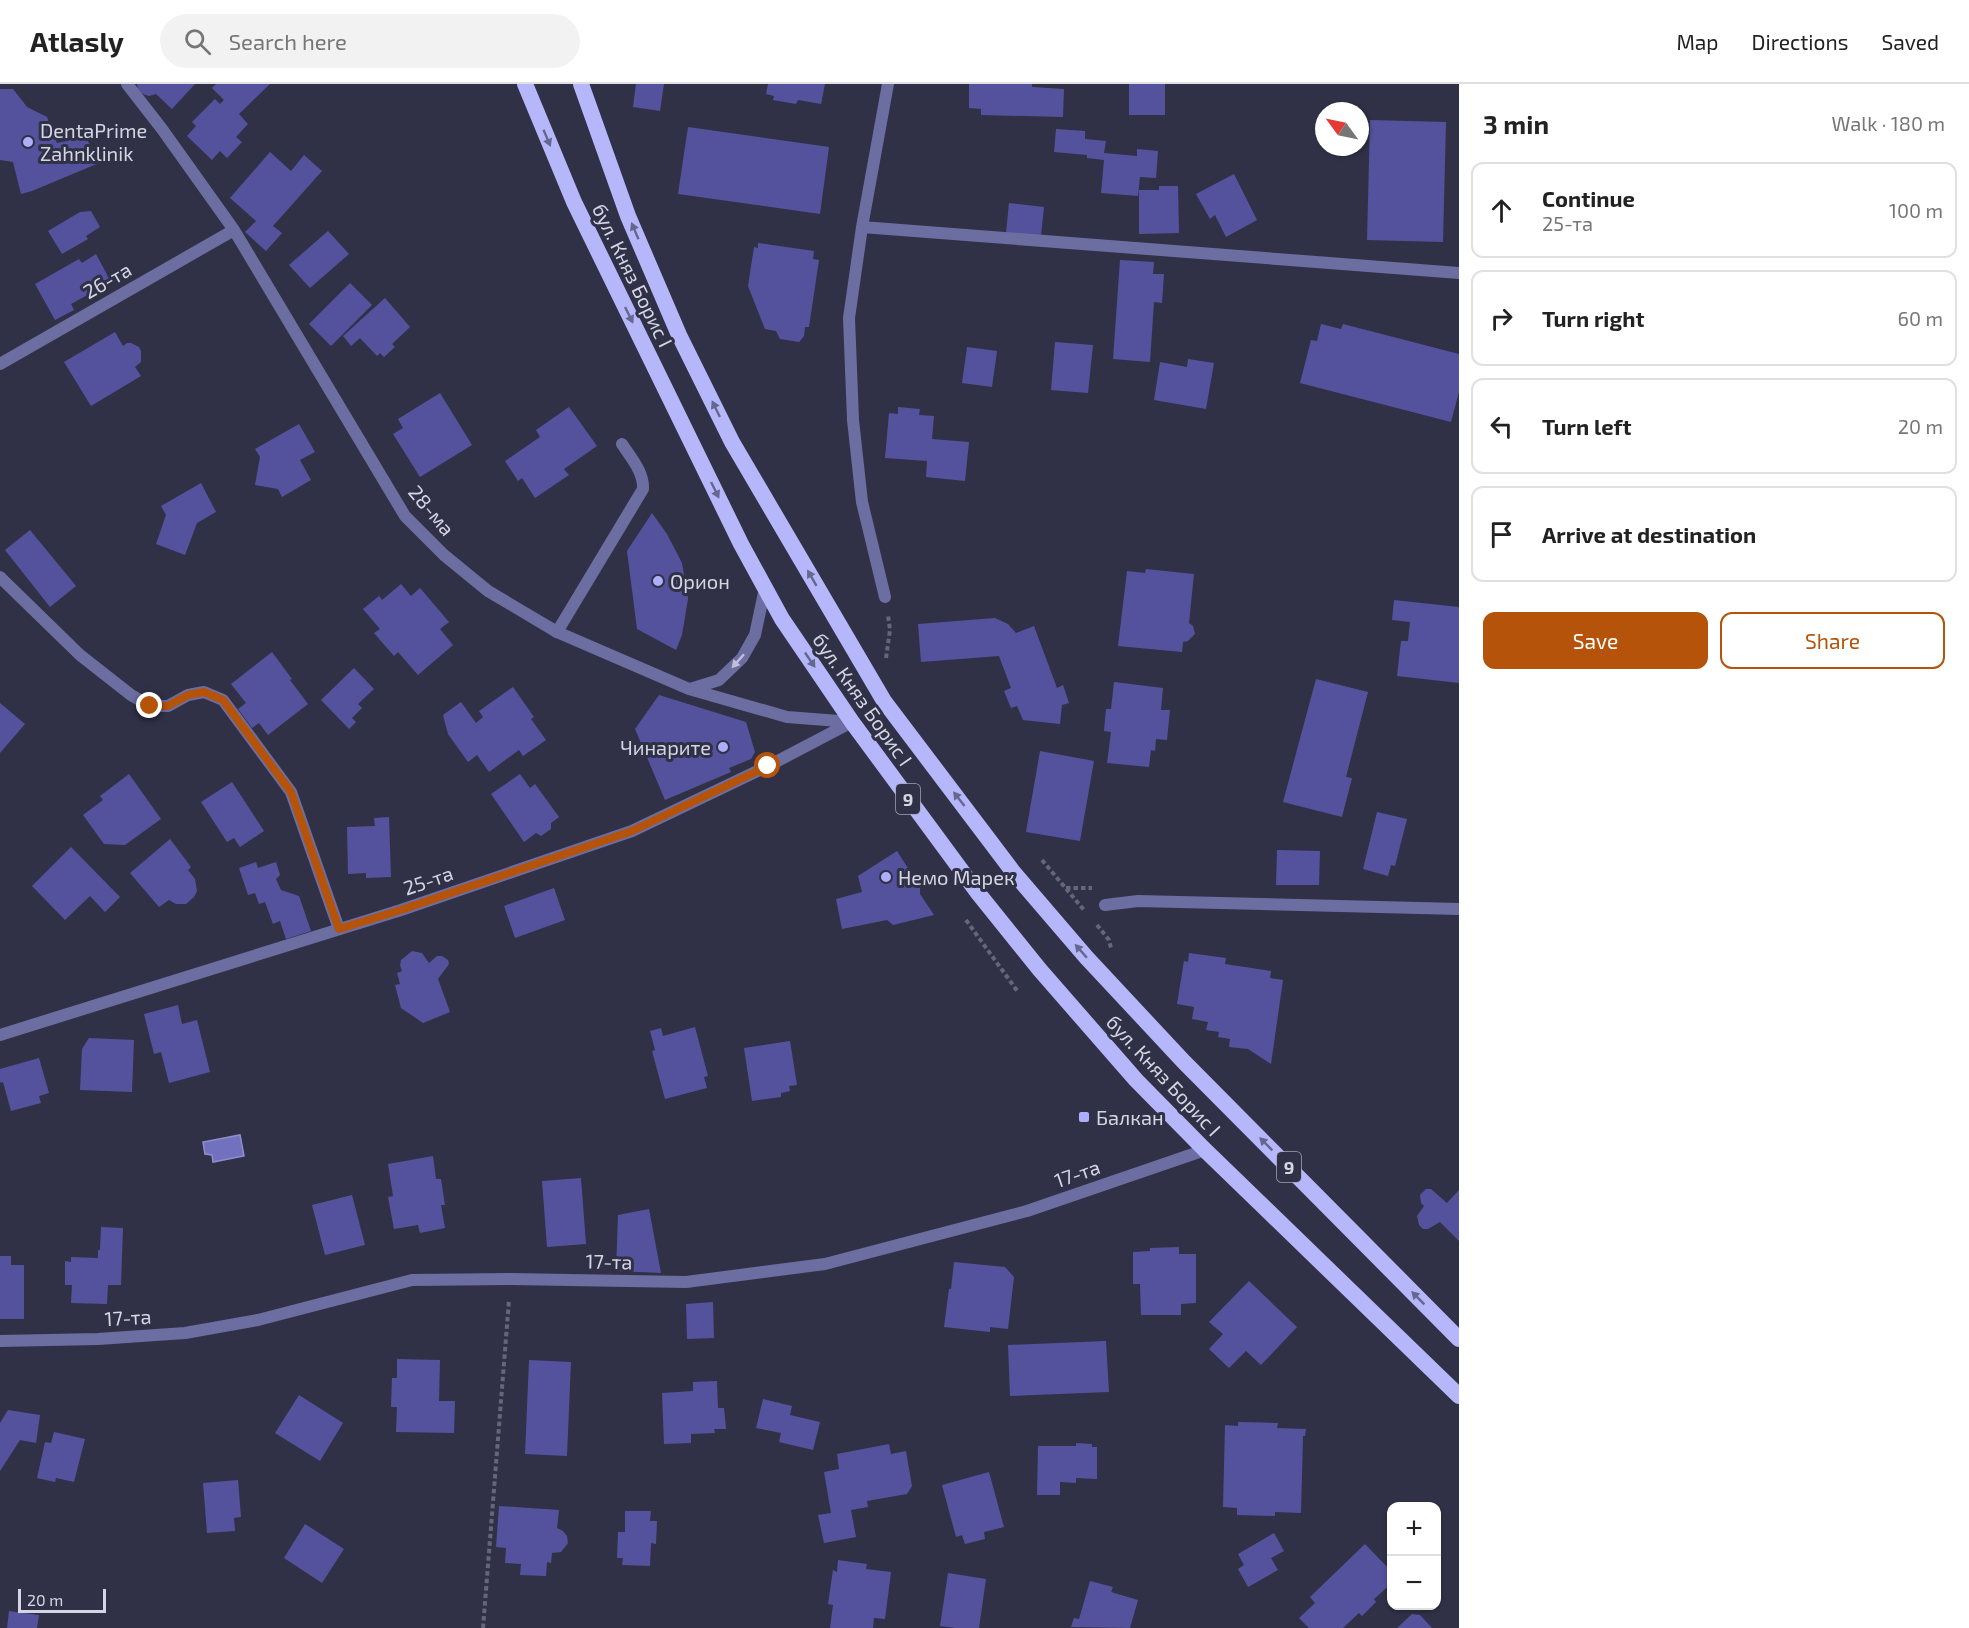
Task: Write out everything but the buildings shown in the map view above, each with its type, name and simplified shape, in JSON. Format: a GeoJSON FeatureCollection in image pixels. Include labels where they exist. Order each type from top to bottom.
{"type":"FeatureCollection","features":[{"type":"Feature","properties":{"kind":"highway","name":"бул. Княз Борис I"},"geometry":{"type":"LineString","coordinates":[[525,84],[574,202],[726,513],[782,619],[852,722],[978,893],[1033,961],[1136,1080],[1459,1396]]}},
{"type":"Feature","properties":{"kind":"highway","name":"бул. Княз Борис I"},"geometry":{"type":"LineString","coordinates":[[581,84],[628,216],[679,335],[732,442],[884,701],[1014,873],[1086,957],[1184,1062],[1459,1339]]}},
{"type":"Feature","properties":{"kind":"street","name":"28-ма"},"geometry":{"type":"LineString","coordinates":[[127,84],[234,230],[405,516],[444,555],[488,591],[557,632],[689,689],[787,717],[852,722]]}},
{"type":"Feature","properties":{"kind":"street"},"geometry":{"type":"LineString","coordinates":[[885,597],[862,502],[853,420],[849,318],[862,227],[888,84]]}},
{"type":"Feature","properties":{"kind":"street"},"geometry":{"type":"LineString","coordinates":[[862,227],[1459,273]]}},
{"type":"Feature","properties":{"kind":"street","name":"26-та"},"geometry":{"type":"LineString","coordinates":[[0,364],[234,230]]}},
{"type":"Feature","properties":{"kind":"street"},"geometry":{"type":"LineString","coordinates":[[557,632],[644,489],[644,480],[622,444]]}},
{"type":"Feature","properties":{"kind":"street"},"geometry":{"type":"LineString","coordinates":[[0,577],[80,655],[131,695],[150,706],[168,706],[188,695],[204,692],[223,700],[291,792],[339,929]]}},
{"type":"Feature","properties":{"kind":"street"},"geometry":{"type":"LineString","coordinates":[[689,689],[719,680],[742,658],[755,635],[765,588]]}},
{"type":"Feature","properties":{"kind":"street","name":"25-та"},"geometry":{"type":"LineString","coordinates":[[0,1035],[401,910],[632,831],[768,766],[852,722]]}},
{"type":"Feature","properties":{"kind":"street"},"geometry":{"type":"LineString","coordinates":[[1105,905],[1138,901],[1459,909]]}},
{"type":"Feature","properties":{"kind":"street","name":"17-та"},"geometry":{"type":"LineString","coordinates":[[0,1341],[185,1334],[258,1320],[412,1280],[686,1282],[825,1264],[1027,1211],[1205,1150]]}},
{"type":"Feature","properties":{"kind":"path"},"geometry":{"type":"LineString","coordinates":[[885,597],[890,630],[886,661]]}},
{"type":"Feature","properties":{"kind":"path"},"geometry":{"type":"LineString","coordinates":[[1042,860],[1089,916]]}},
{"type":"Feature","properties":{"kind":"path"},"geometry":{"type":"LineString","coordinates":[[966,920],[1018,992]]}},
{"type":"Feature","properties":{"kind":"path"},"geometry":{"type":"LineString","coordinates":[[1096,924],[1109,940]]}},
{"type":"Feature","properties":{"kind":"path"},"geometry":{"type":"LineString","coordinates":[[483,1628],[511,1279]]}},
{"type":"Feature","properties":{"kind":"shaded area"},"geometry":{"type":"Polygon","coordinates":[[[240,1135],[244,1156],[213,1162],[212,1155],[205,1154],[203,1142],[240,1135]]]}},
{"type":"Feature","properties":{"kind":"place","name":"DentaPrime Zahnklinik"},"geometry":{"type":"Point","coordinates":[28,142]}},
{"type":"Feature","properties":{"kind":"place","name":"Орион"},"geometry":{"type":"Point","coordinates":[658,581]}},
{"type":"Feature","properties":{"kind":"place","name":"Чинарите"},"geometry":{"type":"Point","coordinates":[723,747]}},
{"type":"Feature","properties":{"kind":"place","name":"Немо Марек"},"geometry":{"type":"Point","coordinates":[886,877]}},
{"type":"Feature","properties":{"kind":"place","name":"Балкан"},"geometry":{"type":"Point","coordinates":[1084,1117]}},
{"type":"Feature","properties":{"kind":"route"},"geometry":{"type":"LineString","coordinates":[[150,706],[168,706],[188,695],[204,692],[223,700],[291,792],[339,929],[632,831],[768,766]]}}]}
